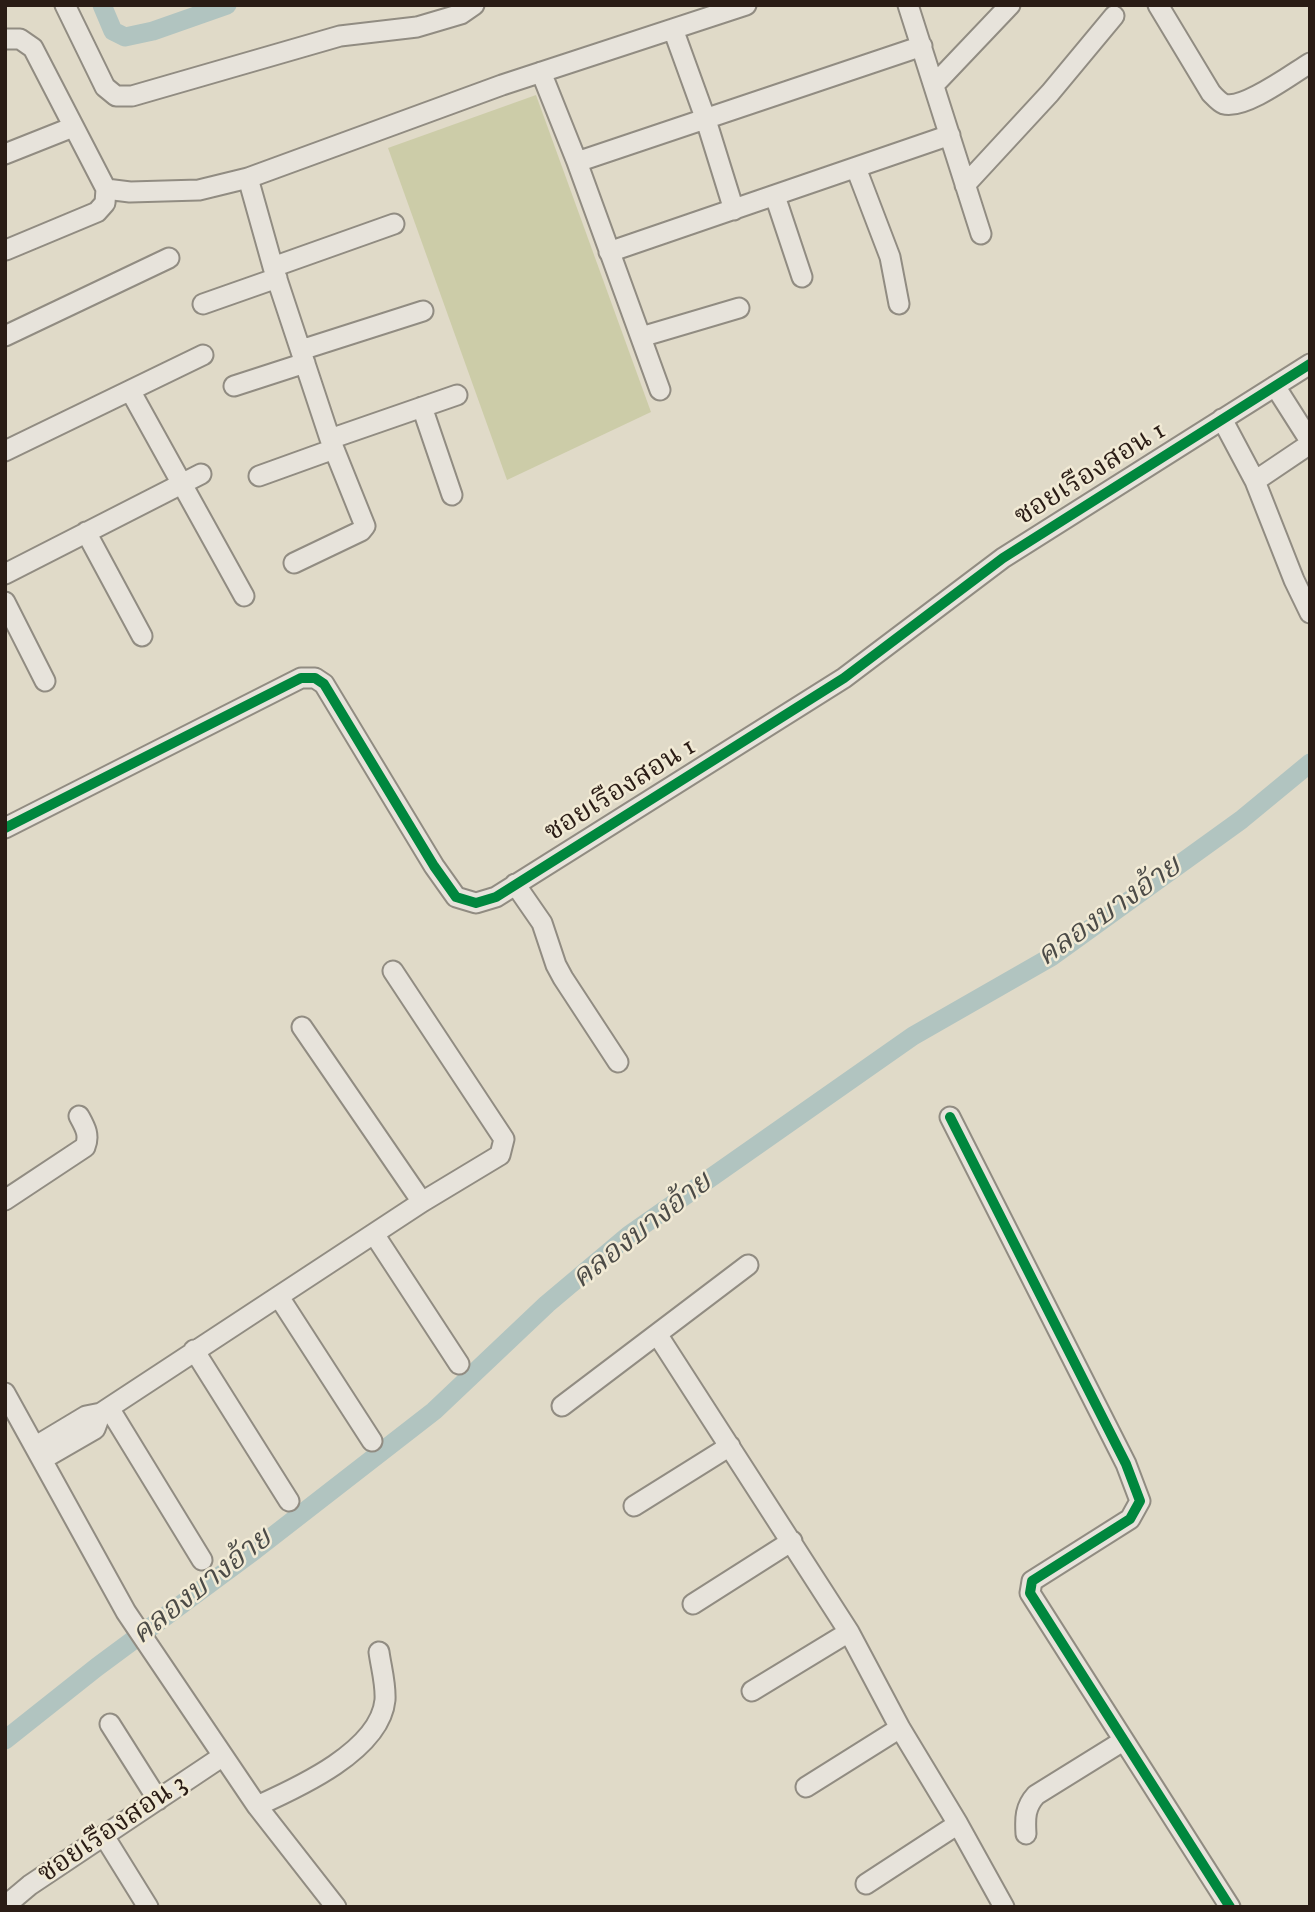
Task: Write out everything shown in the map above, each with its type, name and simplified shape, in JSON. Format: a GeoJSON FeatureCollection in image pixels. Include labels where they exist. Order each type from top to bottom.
{"type":"FeatureCollection","features":[{"type":"Feature","properties":{"kind":"street"},"geometry":{"type":"LineString","coordinates":[[65,5],[105,87],[116,96],[132,96],[340,36],[417,27],[461,14],[474,5]]}},
{"type":"Feature","properties":{"kind":"street"},"geometry":{"type":"LineString","coordinates":[[106,189],[130,192],[199,190],[248,178],[541,72],[746,5]]}},
{"type":"Feature","properties":{"kind":"street"},"geometry":{"type":"LineString","coordinates":[[908,5],[981,234]]}},
{"type":"Feature","properties":{"kind":"street"},"geometry":{"type":"LineString","coordinates":[[934,85],[1010,5]]}},
{"type":"Feature","properties":{"kind":"street"},"geometry":{"type":"LineString","coordinates":[[1158,5],[1212,93],[1221,103],[1233,105],[1252,98],[1310,63]]}},
{"type":"Feature","properties":{"kind":"street"},"geometry":{"type":"LineString","coordinates":[[965,185],[1050,93],[1114,16]]}},
{"type":"Feature","properties":{"kind":"street"},"geometry":{"type":"LineString","coordinates":[[673,29],[706,120],[734,210]]}},
{"type":"Feature","properties":{"kind":"street"},"geometry":{"type":"LineString","coordinates":[[5,39],[20,39],[33,48],[106,189],[105,203],[97,212],[6,250]]}},
{"type":"Feature","properties":{"kind":"street"},"geometry":{"type":"LineString","coordinates":[[577,162],[922,46]]}},
{"type":"Feature","properties":{"kind":"street"},"geometry":{"type":"LineString","coordinates":[[541,72],[577,162],[660,390]]}},
{"type":"Feature","properties":{"kind":"street"},"geometry":{"type":"LineString","coordinates":[[5,154],[73,128]]}},
{"type":"Feature","properties":{"kind":"street"},"geometry":{"type":"LineString","coordinates":[[609,252],[950,135]]}},
{"type":"Feature","properties":{"kind":"street"},"geometry":{"type":"LineString","coordinates":[[856,168],[890,257],[899,304]]}},
{"type":"Feature","properties":{"kind":"street"},"geometry":{"type":"LineString","coordinates":[[248,178],[275,272],[332,444],[365,526],[361,531],[295,563]]}},
{"type":"Feature","properties":{"kind":"street"},"geometry":{"type":"LineString","coordinates":[[775,196],[802,277]]}},
{"type":"Feature","properties":{"kind":"street"},"geometry":{"type":"LineString","coordinates":[[203,304],[394,225]]}},
{"type":"Feature","properties":{"kind":"street"},"geometry":{"type":"LineString","coordinates":[[5,336],[169,258]]}},
{"type":"Feature","properties":{"kind":"street"},"geometry":{"type":"LineString","coordinates":[[641,337],[739,308]]}},
{"type":"Feature","properties":{"kind":"street"},"geometry":{"type":"LineString","coordinates":[[234,386],[423,311]]}},
{"type":"Feature","properties":{"kind":"street"},"geometry":{"type":"LineString","coordinates":[[5,452],[203,355]]}},
{"type":"Feature","properties":{"kind":"street","name":"ซอยเรืองสอน 1"},"geometry":{"type":"LineString","coordinates":[[5,828],[302,678],[315,678],[324,684],[331,694],[434,866],[456,897],[476,903],[496,897],[844,678],[1003,558],[1310,364]]}},
{"type":"Feature","properties":{"kind":"street"},"geometry":{"type":"LineString","coordinates":[[1255,481],[1310,442],[1275,386]]}},
{"type":"Feature","properties":{"kind":"street"},"geometry":{"type":"LineString","coordinates":[[131,392],[244,596]]}},
{"type":"Feature","properties":{"kind":"street"},"geometry":{"type":"LineString","coordinates":[[259,476],[422,407],[457,395]]}},
{"type":"Feature","properties":{"kind":"street"},"geometry":{"type":"LineString","coordinates":[[422,407],[452,495]]}},
{"type":"Feature","properties":{"kind":"street"},"geometry":{"type":"LineString","coordinates":[[1222,419],[1255,481],[1310,613]]}},
{"type":"Feature","properties":{"kind":"street"},"geometry":{"type":"LineString","coordinates":[[5,574],[201,474]]}},
{"type":"Feature","properties":{"kind":"street"},"geometry":{"type":"LineString","coordinates":[[86,532],[142,636]]}},
{"type":"Feature","properties":{"kind":"street"},"geometry":{"type":"LineString","coordinates":[[5,602],[45,681]]}},
{"type":"Feature","properties":{"kind":"street"},"geometry":{"type":"LineString","coordinates":[[515,884],[542,923],[563,978],[618,1062]]}},
{"type":"Feature","properties":{"kind":"street"},"geometry":{"type":"LineString","coordinates":[[39,1452],[86,1416],[105,1411],[422,1202],[500,1156],[504,1139],[393,971]]}},
{"type":"Feature","properties":{"kind":"street"},"geometry":{"type":"LineString","coordinates":[[302,1027],[422,1202]]}},
{"type":"Feature","properties":{"kind":"street"},"geometry":{"type":"LineString","coordinates":[[5,1200],[85,1147],[87,1133],[79,1116]]}},
{"type":"Feature","properties":{"kind":"street"},"geometry":{"type":"LineString","coordinates":[[950,1117],[1126,1464],[1140,1500],[1130,1519],[1032,1581],[1029,1588],[1032,1599],[1230,1907]]}},
{"type":"Feature","properties":{"kind":"street"},"geometry":{"type":"LineString","coordinates":[[374,1234],[459,1364]]}},
{"type":"Feature","properties":{"kind":"street"},"geometry":{"type":"LineString","coordinates":[[562,1406],[748,1265]]}},
{"type":"Feature","properties":{"kind":"street"},"geometry":{"type":"LineString","coordinates":[[279,1297],[372,1441]]}},
{"type":"Feature","properties":{"kind":"street"},"geometry":{"type":"LineString","coordinates":[[657,1334],[849,1632],[900,1728],[1004,1907]]}},
{"type":"Feature","properties":{"kind":"street"},"geometry":{"type":"LineString","coordinates":[[194,1350],[289,1501]]}},
{"type":"Feature","properties":{"kind":"street"},"geometry":{"type":"LineString","coordinates":[[5,1393],[127,1612],[257,1806],[336,1907]]}},
{"type":"Feature","properties":{"kind":"street"},"geometry":{"type":"LineString","coordinates":[[105,1411],[202,1560]]}},
{"type":"Feature","properties":{"kind":"street"},"geometry":{"type":"LineString","coordinates":[[634,1506],[730,1446]]}},
{"type":"Feature","properties":{"kind":"street"},"geometry":{"type":"LineString","coordinates":[[693,1604],[792,1541]]}},
{"type":"Feature","properties":{"kind":"street"},"geometry":{"type":"LineString","coordinates":[[752,1691],[849,1632]]}},
{"type":"Feature","properties":{"kind":"street"},"geometry":{"type":"LineString","coordinates":[[257,1806],[330,1770],[349,1755],[370,1732],[383,1712],[385,1699],[379,1652]]}},
{"type":"Feature","properties":{"kind":"street"},"geometry":{"type":"LineString","coordinates":[[110,1724],[158,1800]]}},
{"type":"Feature","properties":{"kind":"street"},"geometry":{"type":"LineString","coordinates":[[806,1787],[900,1728]]}},
{"type":"Feature","properties":{"kind":"street"},"geometry":{"type":"LineString","coordinates":[[1026,1834],[1025,1813],[1028,1803],[1036,1795],[1122,1741]]}},
{"type":"Feature","properties":{"kind":"street","name":"ซอยเรืองสอน 3"},"geometry":{"type":"LineString","coordinates":[[12,1900],[223,1756]]}},
{"type":"Feature","properties":{"kind":"street"},"geometry":{"type":"LineString","coordinates":[[866,1884],[958,1824]]}},
{"type":"Feature","properties":{"kind":"street"},"geometry":{"type":"LineString","coordinates":[[104,1836],[149,1907]]}},
{"type":"Feature","properties":{"kind":"green space"},"geometry":{"type":"Polygon","coordinates":[[[536,95],[651,412],[507,480],[388,148],[536,95]]]}},
{"type":"Feature","properties":{"kind":"waterway"},"geometry":{"type":"LineString","coordinates":[[102,5],[113,31],[125,37],[153,31],[227,5]]}},
{"type":"Feature","properties":{"kind":"waterway","name":"คลองบางอ้าย"},"geometry":{"type":"LineString","coordinates":[[5,1740],[434,1411],[547,1304],[629,1235],[913,1036],[1051,957],[1241,820],[1310,763]]}},
{"type":"Feature","properties":{"kind":"cycle path"},"geometry":{"type":"LineString","coordinates":[[5,828],[301,678],[315,678],[324,684],[434,866],[456,897],[476,903],[496,897],[844,678],[1003,558],[1310,364]]}},
{"type":"Feature","properties":{"kind":"cycle path"},"geometry":{"type":"LineString","coordinates":[[950,1117],[1126,1464],[1140,1501],[1130,1519],[1032,1581],[1030,1593],[1230,1907]]}}]}
